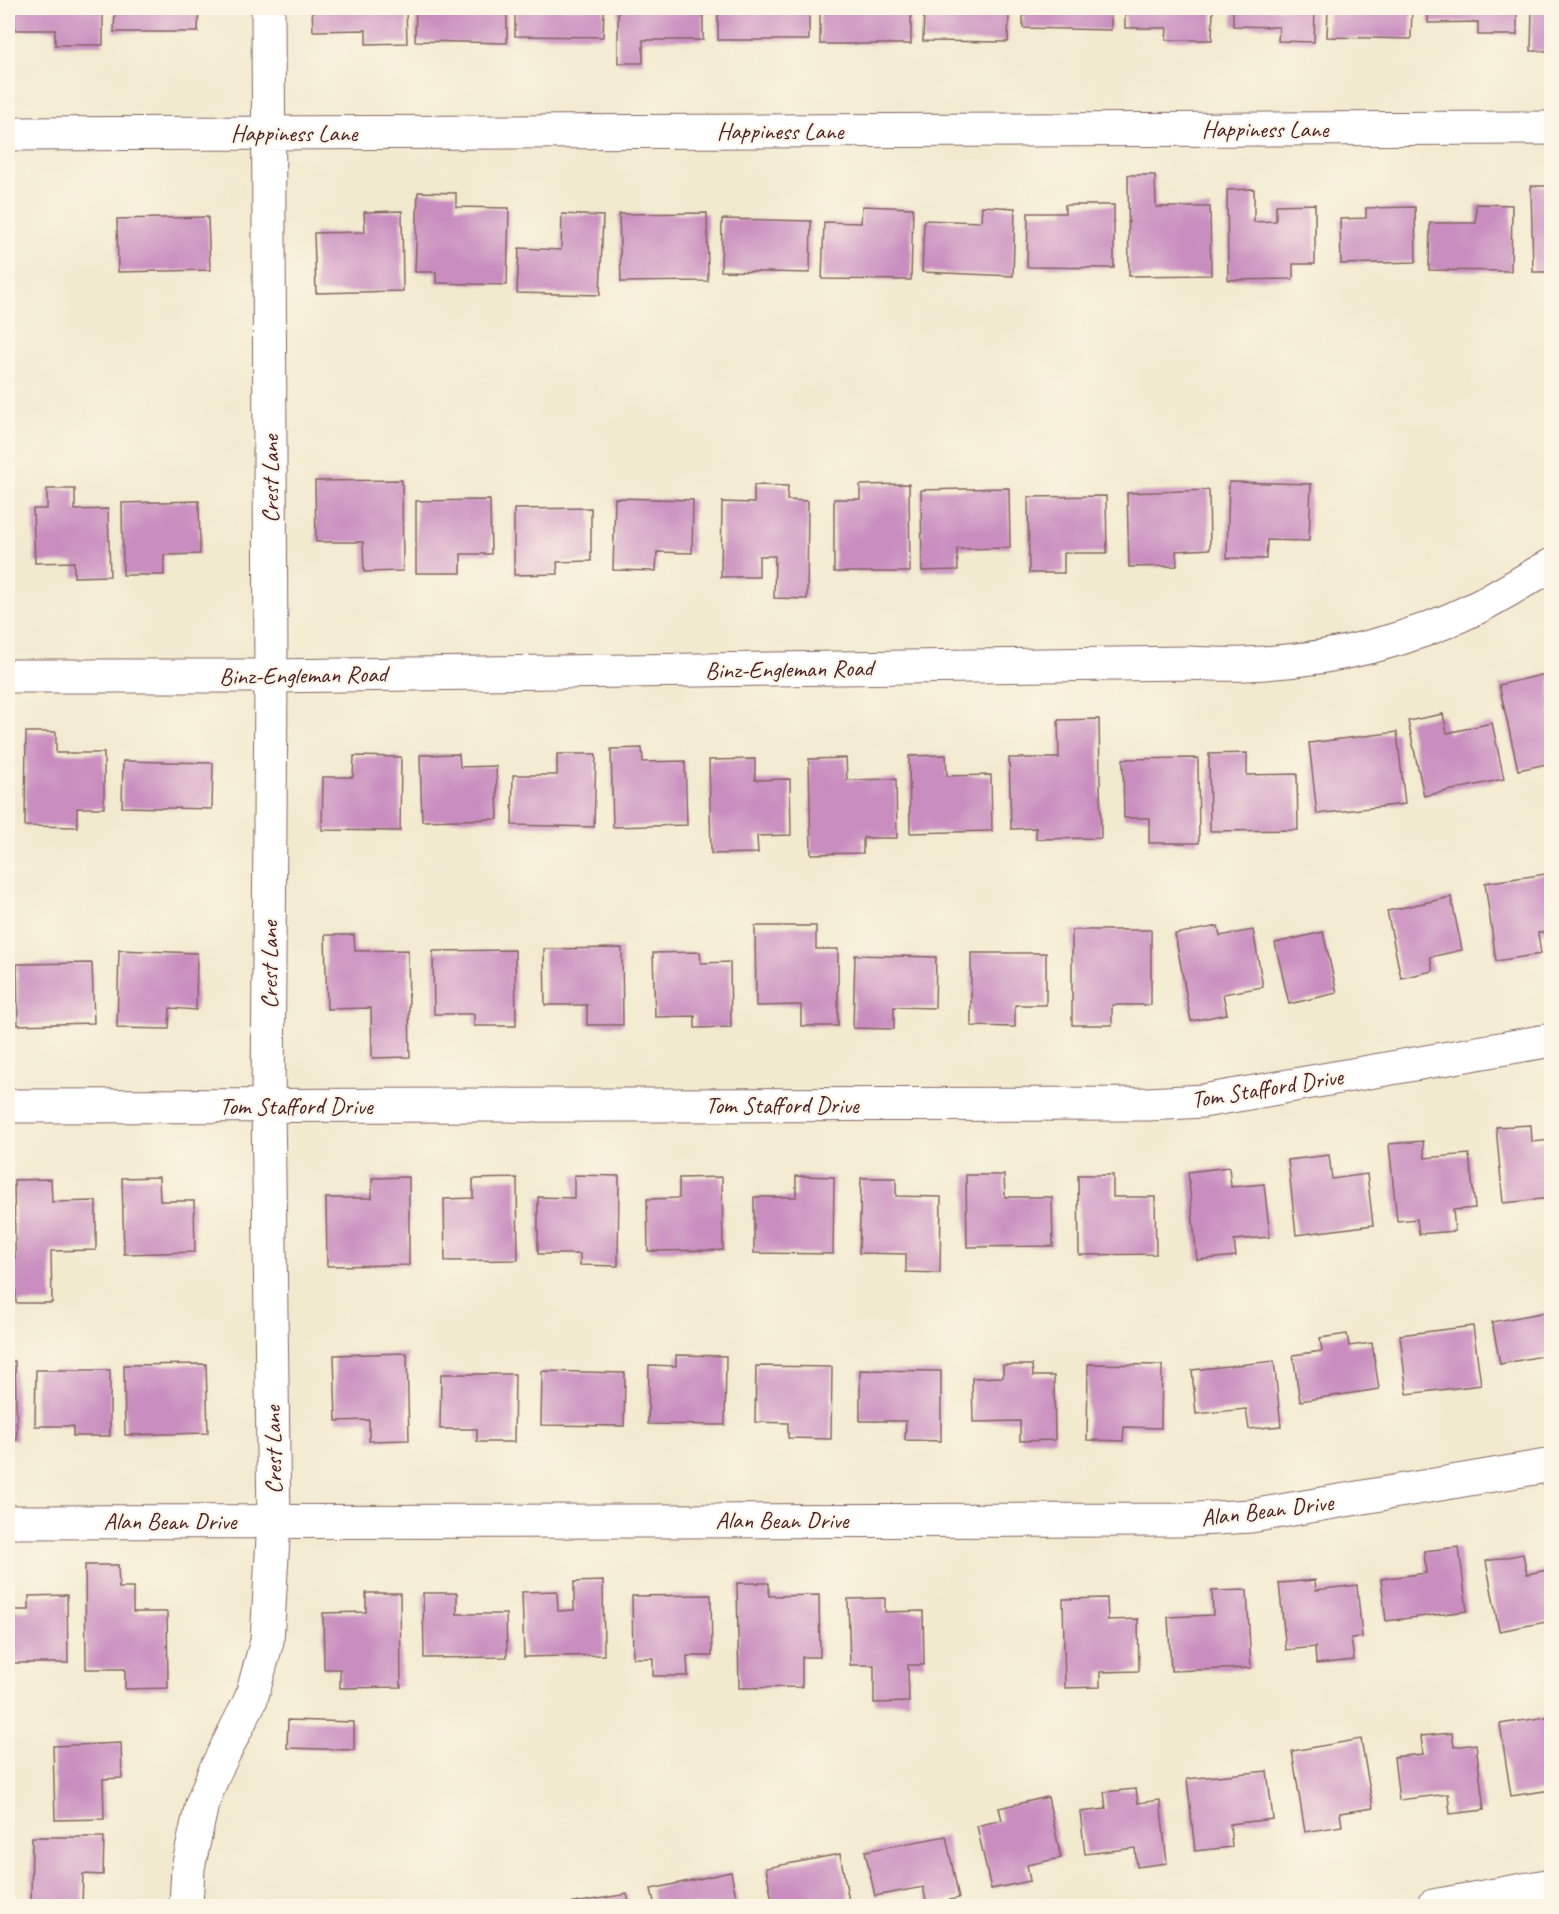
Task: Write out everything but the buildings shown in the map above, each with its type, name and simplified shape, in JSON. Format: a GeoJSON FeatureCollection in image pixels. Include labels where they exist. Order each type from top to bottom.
{"type":"FeatureCollection","features":[{"type":"Feature","properties":{"kind":"street","name":"Crest Lane"},"geometry":{"type":"LineString","coordinates":[[186,1906],[188,1868],[202,1804],[214,1773],[251,1699],[267,1641],[274,1521],[268,1106],[271,676],[268,8]]}},
{"type":"Feature","properties":{"kind":"street","name":"Happiness Lane"},"geometry":{"type":"LineString","coordinates":[[8,134],[1551,128]]}},
{"type":"Feature","properties":{"kind":"street","name":"Binz-Engleman Road"},"geometry":{"type":"LineString","coordinates":[[8,676],[271,676],[1245,664],[1304,660],[1363,648],[1420,631],[1475,608],[1551,565]]}},
{"type":"Feature","properties":{"kind":"street","name":"Tom Stafford Drive"},"geometry":{"type":"LineString","coordinates":[[8,1106],[1148,1104],[1203,1101],[1551,1040]]}},
{"type":"Feature","properties":{"kind":"street","name":"Alan Bean Drive"},"geometry":{"type":"LineString","coordinates":[[8,1522],[1181,1520],[1251,1516],[1551,1465]]}},
{"type":"Feature","properties":{"kind":"street"},"geometry":{"type":"LineString","coordinates":[[1433,1906],[1551,1886]]}}]}
